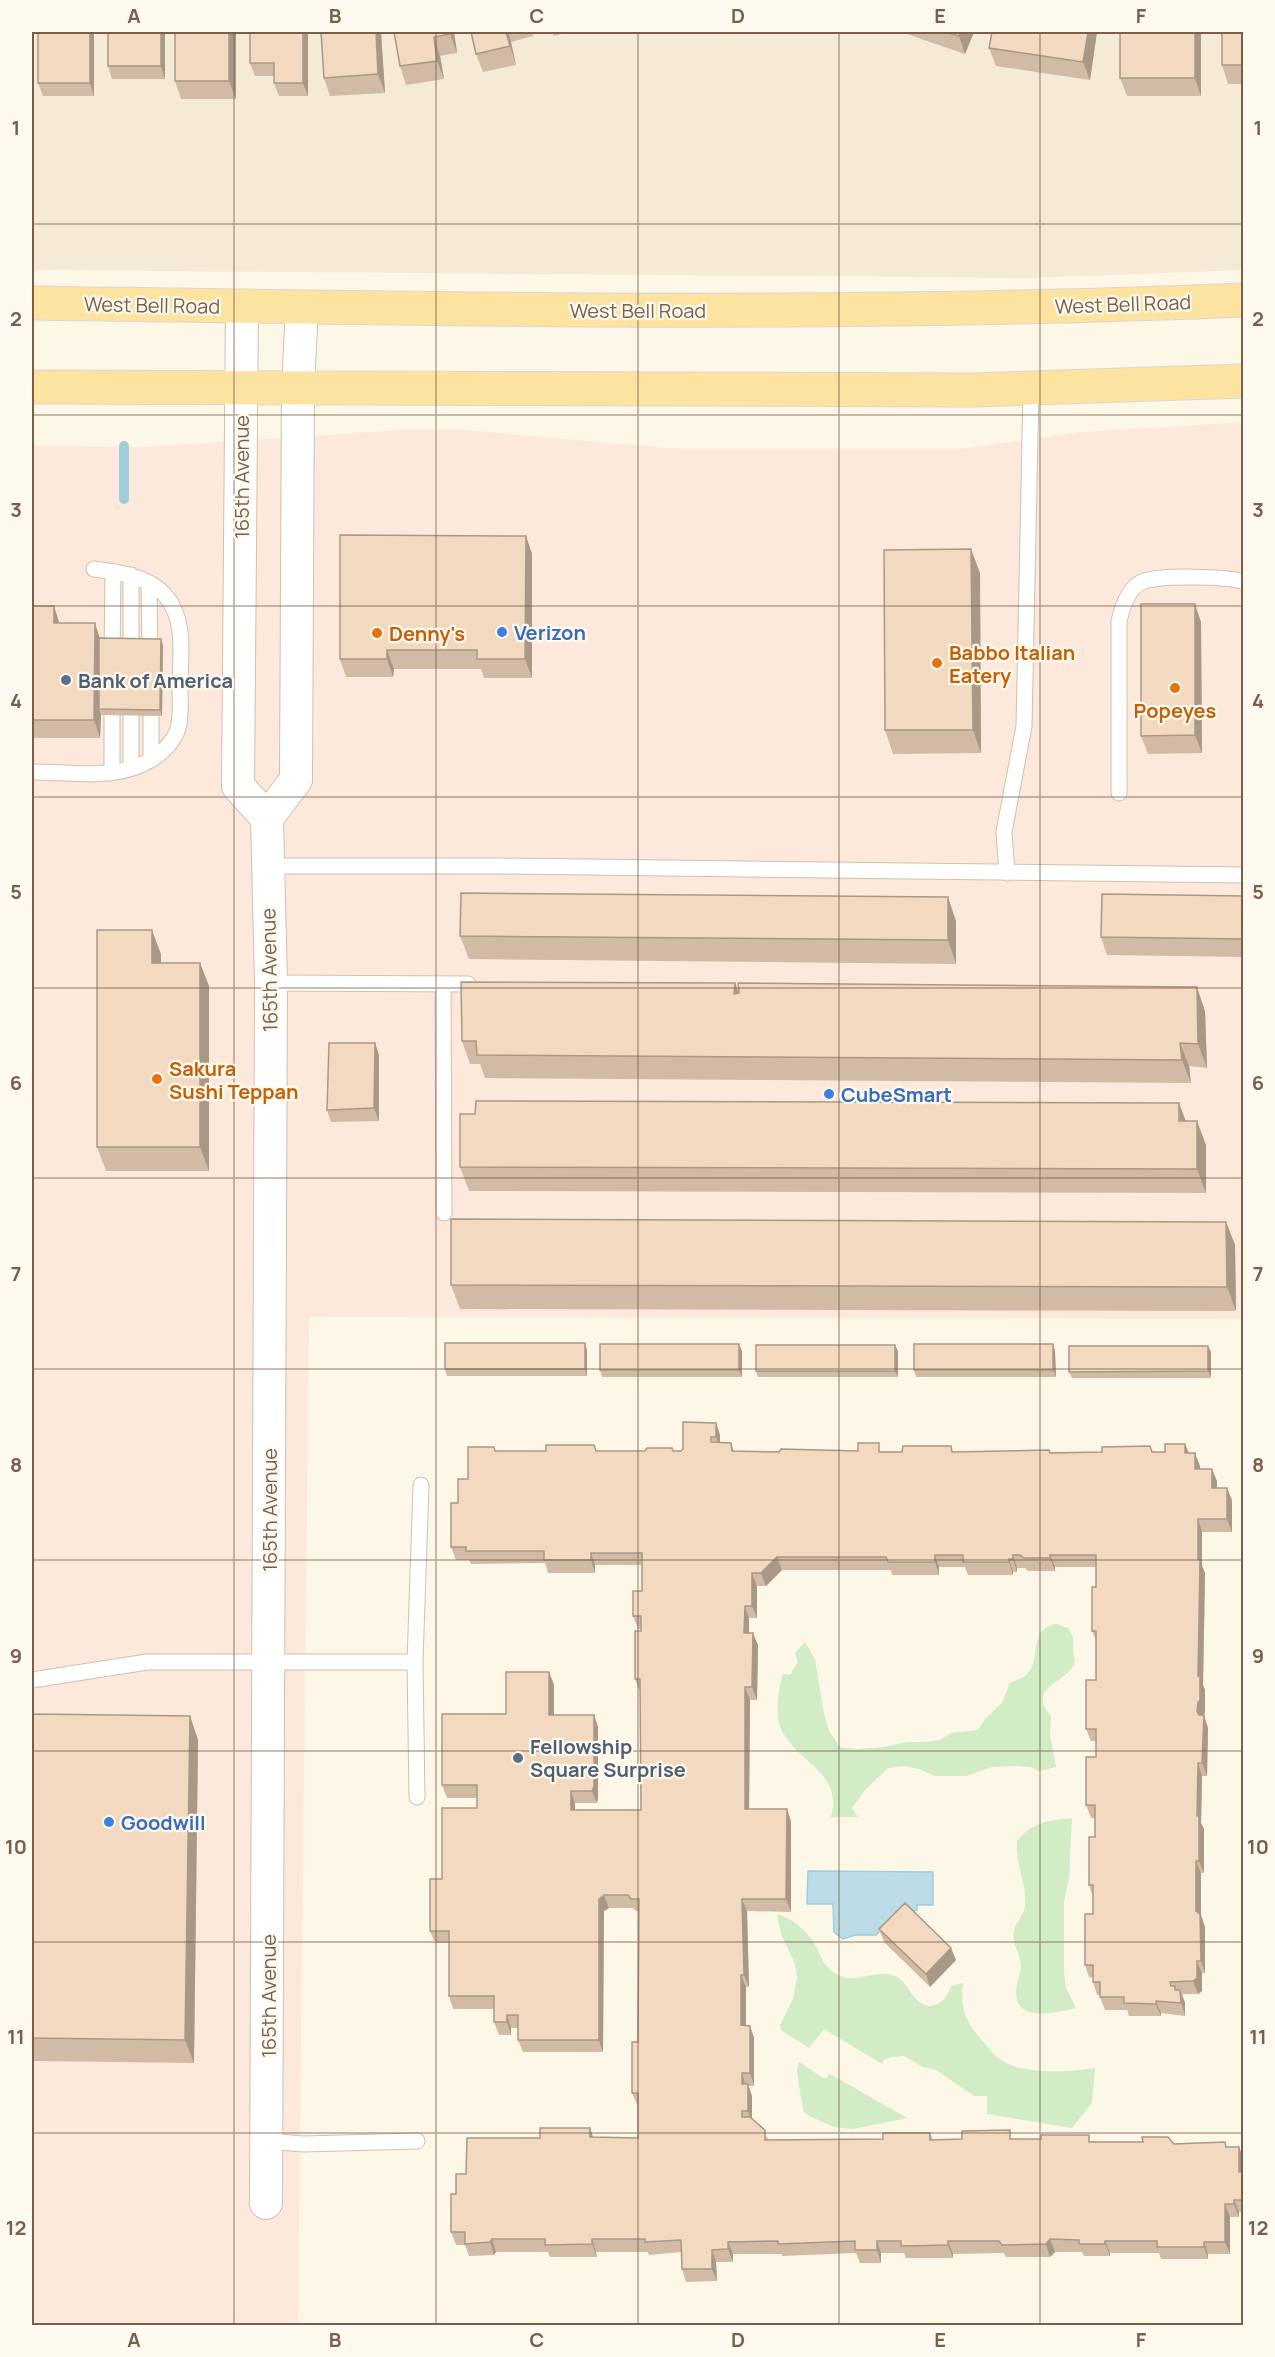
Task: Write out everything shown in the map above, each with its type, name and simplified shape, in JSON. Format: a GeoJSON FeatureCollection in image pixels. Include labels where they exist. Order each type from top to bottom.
{"type":"FeatureCollection","features":[{"type":"Feature","properties":{"kind":"main road","name":"West Bell Road"},"geometry":{"type":"LineString","coordinates":[[32,303],[645,311],[1033,308],[1244,300]]}},
{"type":"Feature","properties":{"kind":"main road"},"geometry":{"type":"LineString","coordinates":[[32,387],[1031,389],[1244,381]]}},
{"type":"Feature","properties":{"kind":"street","name":"165th Avenue"},"geometry":{"type":"LineString","coordinates":[[242,306],[238,786],[267,818],[271,983],[266,2203]]}},
{"type":"Feature","properties":{"kind":"street"},"geometry":{"type":"LineString","coordinates":[[267,818],[296,780],[298,387],[302,307]]}},
{"type":"Feature","properties":{"kind":"lane"},"geometry":{"type":"LineString","coordinates":[[1007,873],[1004,832],[1024,726],[1031,389]]}},
{"type":"Feature","properties":{"kind":"lane"},"geometry":{"type":"LineString","coordinates":[[32,772],[112,773],[131,768],[151,760],[168,747],[179,725],[180,633],[176,612],[165,595],[149,583],[131,575],[94,569]]}},
{"type":"Feature","properties":{"kind":"lane"},"geometry":{"type":"LineString","coordinates":[[112,773],[113,571]]}},
{"type":"Feature","properties":{"kind":"lane"},"geometry":{"type":"LineString","coordinates":[[131,575],[131,768]]}},
{"type":"Feature","properties":{"kind":"lane"},"geometry":{"type":"LineString","coordinates":[[1119,793],[1119,621],[1123,606],[1130,594],[1141,582],[1166,578],[1220,578],[1244,582]]}},
{"type":"Feature","properties":{"kind":"lane"},"geometry":{"type":"LineString","coordinates":[[149,583],[151,760]]}},
{"type":"Feature","properties":{"kind":"lane"},"geometry":{"type":"LineString","coordinates":[[267,866],[499,866],[1244,875]]}},
{"type":"Feature","properties":{"kind":"lane"},"geometry":{"type":"LineString","coordinates":[[271,983],[468,984]]}},
{"type":"Feature","properties":{"kind":"lane"},"geometry":{"type":"LineString","coordinates":[[443,984],[444,1213]]}},
{"type":"Feature","properties":{"kind":"lane"},"geometry":{"type":"LineString","coordinates":[[417,1797],[415,1662],[421,1485]]}},
{"type":"Feature","properties":{"kind":"lane"},"geometry":{"type":"LineString","coordinates":[[32,1680],[147,1662],[415,1662]]}},
{"type":"Feature","properties":{"kind":"lane"},"geometry":{"type":"LineString","coordinates":[[267,2141],[303,2144],[417,2141]]}},
{"type":"Feature","properties":{"kind":"shaded area"},"geometry":{"type":"Polygon","coordinates":[[[32,32],[1243,32],[1243,270],[1030,278],[32,270],[32,32]]]}},
{"type":"Feature","properties":{"kind":"shaded area"},"geometry":{"type":"Polygon","coordinates":[[[1243,422],[1243,1319],[309,1317],[298,2325],[32,2326],[32,446],[143,447],[399,430],[464,430],[679,449],[960,449],[1083,432],[1243,422]]]}},
{"type":"Feature","properties":{"kind":"green space"},"geometry":{"type":"Polygon","coordinates":[[[1057,1624],[1068,1628],[1071,1634],[1075,1661],[1064,1676],[1050,1686],[1043,1698],[1044,1706],[1051,1716],[1050,1735],[1056,1767],[1039,1771],[1030,1767],[992,1767],[966,1776],[935,1776],[919,1769],[903,1766],[888,1768],[865,1790],[852,1808],[858,1817],[831,1817],[833,1802],[826,1780],[791,1744],[778,1720],[778,1696],[783,1674],[790,1675],[798,1662],[795,1653],[805,1642],[815,1659],[829,1731],[840,1747],[857,1749],[940,1740],[951,1733],[978,1730],[985,1719],[1002,1703],[1010,1683],[1025,1675],[1032,1668],[1041,1632],[1057,1624]]]}},
{"type":"Feature","properties":{"kind":"green space"},"geometry":{"type":"Polygon","coordinates":[[[1072,1818],[1069,1878],[1064,1901],[1064,1970],[1066,1988],[1076,2008],[1039,2014],[1023,2009],[1018,2002],[1016,1992],[1021,1965],[1013,1934],[1025,1905],[1017,1841],[1029,1830],[1042,1823],[1072,1818]]]}},
{"type":"Feature","properties":{"kind":"green space"},"geometry":{"type":"Polygon","coordinates":[[[777,1914],[788,1918],[802,1928],[813,1941],[826,1966],[840,1976],[854,1978],[887,1974],[893,1976],[902,1981],[917,2000],[928,2006],[942,2001],[951,1986],[963,1983],[962,1999],[967,2019],[991,2051],[1003,2061],[1023,2069],[1073,2071],[1095,2068],[1092,2103],[1072,2128],[987,2114],[987,2096],[974,2096],[936,2070],[923,2067],[904,2056],[892,2057],[884,2060],[882,2064],[824,2029],[809,2048],[781,2030],[780,2025],[793,1999],[797,1978],[795,1964],[781,1934],[777,1914]]]}},
{"type":"Feature","properties":{"kind":"green space"},"geometry":{"type":"Polygon","coordinates":[[[799,2062],[825,2079],[830,2074],[907,2118],[853,2129],[834,2127],[809,2116],[804,2112],[799,2087],[797,2070],[799,2062]]]}},
{"type":"Feature","properties":{"kind":"water"},"geometry":{"type":"Polygon","coordinates":[[[808,1871],[933,1872],[933,1905],[917,1905],[917,1910],[896,1911],[895,1919],[890,1920],[876,1935],[855,1935],[843,1939],[834,1932],[833,1904],[807,1904],[808,1871]]]}},
{"type":"Feature","properties":{"kind":"building"},"geometry":{"type":"Polygon","coordinates":[[[38,32],[90,32],[90,83],[38,83],[38,32]]]}},
{"type":"Feature","properties":{"kind":"building"},"geometry":{"type":"Polygon","coordinates":[[[108,32],[161,32],[161,66],[108,66],[108,32]]]}},
{"type":"Feature","properties":{"kind":"building"},"geometry":{"type":"Polygon","coordinates":[[[175,32],[229,32],[229,81],[175,81],[175,32]]]}},
{"type":"Feature","properties":{"kind":"building"},"geometry":{"type":"Polygon","coordinates":[[[250,32],[303,32],[303,83],[274,83],[274,63],[250,63],[250,32]]]}},
{"type":"Feature","properties":{"kind":"building"},"geometry":{"type":"Polygon","coordinates":[[[321,32],[376,32],[378,74],[324,78],[321,32]]]}},
{"type":"Feature","properties":{"kind":"building"},"geometry":{"type":"Polygon","coordinates":[[[394,32],[450,32],[450,34],[434,37],[437,61],[400,66],[394,32]]]}},
{"type":"Feature","properties":{"kind":"building"},"geometry":{"type":"Polygon","coordinates":[[[471,32],[506,32],[510,46],[476,54],[471,32]]]}},
{"type":"Feature","properties":{"kind":"building"},"geometry":{"type":"Polygon","coordinates":[[[946,32],[960,32],[959,36],[946,32]]]}},
{"type":"Feature","properties":{"kind":"building"},"geometry":{"type":"Polygon","coordinates":[[[992,32],[1088,32],[1083,62],[989,48],[992,32]]]}},
{"type":"Feature","properties":{"kind":"building"},"geometry":{"type":"Polygon","coordinates":[[[1120,32],[1195,32],[1195,78],[1120,78],[1120,32]]]}},
{"type":"Feature","properties":{"kind":"building"},"geometry":{"type":"Polygon","coordinates":[[[1222,32],[1244,32],[1244,65],[1222,65],[1222,32]]]}},
{"type":"Feature","properties":{"kind":"building"},"geometry":{"type":"Polygon","coordinates":[[[340,535],[526,536],[525,659],[477,659],[477,650],[387,650],[387,659],[340,659],[340,535]]]}},
{"type":"Feature","properties":{"kind":"building","name":"Babbo Italian Eatery"},"geometry":{"type":"Polygon","coordinates":[[[971,549],[973,730],[885,730],[884,550],[971,549]]]}},
{"type":"Feature","properties":{"kind":"building","name":"Popeyes"},"geometry":{"type":"Polygon","coordinates":[[[1141,604],[1195,604],[1195,735],[1141,736],[1141,604]]]}},
{"type":"Feature","properties":{"kind":"building","name":"Bank of America"},"geometry":{"type":"Polygon","coordinates":[[[32,606],[54,606],[54,623],[95,623],[94,720],[32,720],[32,606]]]}},
{"type":"Feature","properties":{"kind":"building"},"geometry":{"type":"Polygon","coordinates":[[[99,638],[161,639],[160,710],[99,709],[99,638]]]}},
{"type":"Feature","properties":{"kind":"building"},"geometry":{"type":"Polygon","coordinates":[[[461,893],[948,897],[948,940],[460,936],[461,893]]]}},
{"type":"Feature","properties":{"kind":"building"},"geometry":{"type":"Polygon","coordinates":[[[1102,894],[1244,896],[1244,939],[1101,937],[1102,894]]]}},
{"type":"Feature","properties":{"kind":"building","name":"Sakura Sushi Teppan"},"geometry":{"type":"Polygon","coordinates":[[[97,930],[152,930],[152,963],[200,963],[200,1147],[97,1147],[97,930]]]}},
{"type":"Feature","properties":{"kind":"building"},"geometry":{"type":"Polygon","coordinates":[[[461,982],[735,983],[734,994],[739,993],[738,983],[1197,987],[1198,1044],[1180,1043],[1182,1060],[477,1055],[476,1041],[462,1041],[461,982]]]}},
{"type":"Feature","properties":{"kind":"building"},"geometry":{"type":"Polygon","coordinates":[[[329,1043],[375,1043],[374,1108],[327,1110],[329,1043]]]}},
{"type":"Feature","properties":{"kind":"building"},"geometry":{"type":"Polygon","coordinates":[[[476,1101],[1179,1103],[1179,1121],[1197,1121],[1197,1169],[460,1167],[460,1114],[475,1114],[476,1101]]]}},
{"type":"Feature","properties":{"kind":"building"},"geometry":{"type":"Polygon","coordinates":[[[451,1219],[1226,1222],[1227,1287],[451,1285],[451,1219]]]}},
{"type":"Feature","properties":{"kind":"building"},"geometry":{"type":"Polygon","coordinates":[[[445,1343],[585,1343],[585,1369],[445,1369],[445,1343]]]}},
{"type":"Feature","properties":{"kind":"building"},"geometry":{"type":"Polygon","coordinates":[[[600,1344],[739,1344],[739,1370],[600,1370],[600,1344]]]}},
{"type":"Feature","properties":{"kind":"building"},"geometry":{"type":"Polygon","coordinates":[[[914,1344],[1053,1344],[1053,1370],[914,1370],[914,1344]]]}},
{"type":"Feature","properties":{"kind":"building"},"geometry":{"type":"Polygon","coordinates":[[[756,1345],[895,1345],[895,1371],[756,1371],[756,1345]]]}},
{"type":"Feature","properties":{"kind":"building"},"geometry":{"type":"Polygon","coordinates":[[[1069,1346],[1208,1346],[1208,1371],[1069,1372],[1069,1346]]]}},
{"type":"Feature","properties":{"kind":"building"},"geometry":{"type":"Polygon","coordinates":[[[683,1422],[716,1423],[716,1437],[711,1437],[711,1442],[731,1443],[732,1451],[779,1452],[781,1449],[858,1451],[858,1443],[879,1443],[879,1452],[902,1452],[903,1446],[951,1446],[952,1452],[1049,1450],[1050,1453],[1102,1452],[1102,1447],[1150,1446],[1152,1452],[1165,1452],[1165,1444],[1185,1444],[1185,1453],[1195,1453],[1195,1469],[1212,1469],[1212,1488],[1227,1488],[1227,1519],[1198,1519],[1200,1701],[1197,1711],[1199,1715],[1204,1715],[1202,1763],[1198,1763],[1199,1861],[1196,1861],[1196,1911],[1200,1914],[1201,1961],[1197,1961],[1197,1978],[1193,1981],[1170,1982],[1171,1986],[1175,1986],[1175,1990],[1180,1990],[1181,2003],[1156,2001],[1156,2004],[1124,2003],[1124,1997],[1100,1997],[1100,1982],[1093,1982],[1093,1965],[1085,1965],[1085,1914],[1093,1914],[1093,1885],[1089,1885],[1089,1837],[1095,1837],[1095,1805],[1086,1805],[1086,1757],[1096,1757],[1096,1729],[1086,1729],[1086,1680],[1096,1680],[1096,1631],[1092,1631],[1092,1587],[1096,1587],[1096,1555],[1050,1555],[1050,1558],[1024,1558],[1020,1555],[1013,1555],[1013,1559],[1009,1559],[1009,1562],[963,1562],[963,1555],[935,1555],[935,1562],[888,1562],[886,1557],[777,1557],[761,1573],[752,1573],[752,1606],[745,1606],[744,1633],[753,1633],[752,1687],[745,1687],[745,1809],[787,1809],[786,1899],[742,1899],[744,1975],[741,1975],[741,2025],[750,2026],[750,2073],[742,2073],[742,2084],[748,2084],[748,2111],[742,2111],[742,2117],[750,2117],[765,2130],[765,2140],[883,2139],[883,2133],[930,2133],[930,2140],[962,2139],[962,2131],[1010,2130],[1010,2139],[1041,2139],[1041,2135],[1089,2135],[1089,2142],[1143,2142],[1142,2137],[1168,2137],[1174,2144],[1225,2142],[1226,2147],[1239,2147],[1239,2172],[1244,2172],[1244,2200],[1234,2200],[1234,2204],[1225,2204],[1225,2242],[1204,2242],[1204,2247],[1157,2247],[1157,2241],[1105,2241],[1105,2244],[1079,2244],[1079,2240],[1050,2239],[1046,2244],[1002,2245],[999,2241],[948,2241],[948,2245],[901,2246],[901,2241],[877,2241],[877,2250],[855,2250],[855,2241],[778,2244],[778,2241],[728,2242],[728,2249],[712,2250],[712,2269],[682,2269],[681,2240],[645,2242],[645,2239],[592,2239],[592,2244],[545,2245],[545,2239],[492,2239],[490,2242],[465,2244],[465,2232],[451,2232],[451,2194],[456,2194],[456,2174],[466,2174],[467,2138],[540,2138],[540,2128],[590,2128],[590,2137],[638,2138],[638,2093],[632,2093],[632,2042],[638,2042],[639,1899],[631,1899],[628,1895],[604,1895],[599,1899],[599,2040],[518,2040],[518,2015],[507,2015],[507,2022],[494,2022],[494,1996],[449,1996],[449,1931],[430,1931],[430,1879],[442,1879],[442,1808],[477,1808],[477,1785],[442,1785],[442,1714],[506,1714],[506,1672],[549,1672],[549,1715],[594,1715],[594,1786],[592,1791],[571,1791],[571,1810],[641,1810],[640,1679],[635,1679],[635,1631],[641,1631],[641,1616],[633,1616],[633,1591],[642,1591],[642,1553],[591,1553],[591,1560],[544,1560],[544,1551],[466,1551],[466,1547],[451,1547],[451,1503],[458,1503],[458,1479],[468,1479],[468,1447],[494,1447],[495,1451],[546,1451],[546,1445],[594,1445],[596,1451],[645,1451],[647,1448],[672,1448],[673,1451],[681,1451],[683,1449],[683,1422]]]}},
{"type":"Feature","properties":{"kind":"building"},"geometry":{"type":"Polygon","coordinates":[[[32,1714],[190,1716],[185,2040],[32,2038],[32,1714]]]}},
{"type":"Feature","properties":{"kind":"building"},"geometry":{"type":"Polygon","coordinates":[[[905,1903],[951,1948],[926,1974],[879,1929],[905,1903]]]}},
{"type":"Feature","properties":{"kind":"waterway"},"geometry":{"type":"LineString","coordinates":[[124,446],[124,499]]}},
{"type":"Feature","properties":{"kind":"place","name":"Verizon"},"geometry":{"type":"Point","coordinates":[502,632]}},
{"type":"Feature","properties":{"kind":"place","name":"Denny's"},"geometry":{"type":"Point","coordinates":[377,633]}},
{"type":"Feature","properties":{"kind":"place","name":"Babbo Italian Eatery"},"geometry":{"type":"Point","coordinates":[937,663]}},
{"type":"Feature","properties":{"kind":"place","name":"Bank of America"},"geometry":{"type":"Point","coordinates":[66,680]}},
{"type":"Feature","properties":{"kind":"place","name":"Popeyes"},"geometry":{"type":"Point","coordinates":[1175,688]}},
{"type":"Feature","properties":{"kind":"place","name":"Sakura Sushi Teppan"},"geometry":{"type":"Point","coordinates":[157,1079]}},
{"type":"Feature","properties":{"kind":"place","name":"CubeSmart"},"geometry":{"type":"Point","coordinates":[829,1094]}},
{"type":"Feature","properties":{"kind":"place","name":"Fellowship Square Surprise"},"geometry":{"type":"Point","coordinates":[518,1758]}},
{"type":"Feature","properties":{"kind":"place","name":"Goodwill"},"geometry":{"type":"Point","coordinates":[109,1822]}}]}
